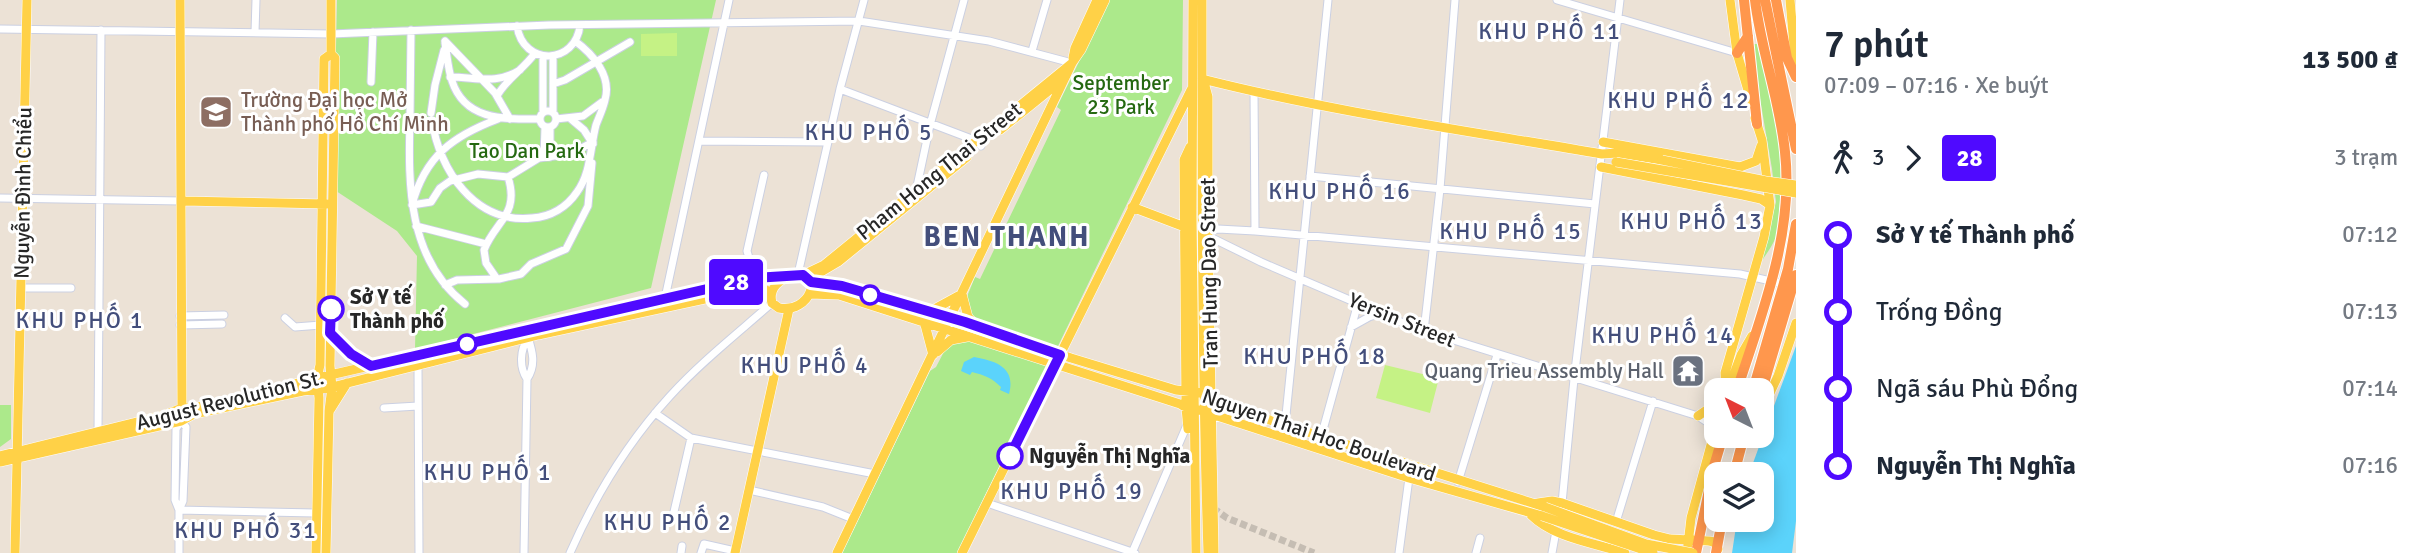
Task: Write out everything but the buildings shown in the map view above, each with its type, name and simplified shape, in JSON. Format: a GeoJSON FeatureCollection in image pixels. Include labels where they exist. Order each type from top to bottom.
{"type":"FeatureCollection","features":[{"type":"Feature","properties":{"kind":"highway"},"geometry":{"type":"LineString","coordinates":[[1744,0],[1757,124]]}},
{"type":"Feature","properties":{"kind":"highway"},"geometry":{"type":"LineString","coordinates":[[1741,378],[1771,281],[1786,218],[1787,172],[1783,133],[1762,44],[1755,0]]}},
{"type":"Feature","properties":{"kind":"highway"},"geometry":{"type":"LineString","coordinates":[[1768,0],[1796,122]]}},
{"type":"Feature","properties":{"kind":"highway"},"geometry":{"type":"LineString","coordinates":[[1768,0],[1796,149]]}},
{"type":"Feature","properties":{"kind":"highway"},"geometry":{"type":"LineString","coordinates":[[1778,0],[1787,58],[1796,76]]}},
{"type":"Feature","properties":{"kind":"highway"},"geometry":{"type":"LineString","coordinates":[[1737,53],[1748,36]]}},
{"type":"Feature","properties":{"kind":"highway"},"geometry":{"type":"LineString","coordinates":[[1757,378],[1784,284],[1796,224]]}},
{"type":"Feature","properties":{"kind":"highway"},"geometry":{"type":"LineString","coordinates":[[1784,284],[1792,271],[1796,251]]}},
{"type":"Feature","properties":{"kind":"highway"},"geometry":{"type":"LineString","coordinates":[[1766,378],[1796,275]]}},
{"type":"Feature","properties":{"kind":"highway"},"geometry":{"type":"LineString","coordinates":[[1695,553],[1696,537],[1716,448]]}},
{"type":"Feature","properties":{"kind":"highway"},"geometry":{"type":"LineString","coordinates":[[1696,537],[1717,532]]}},
{"type":"Feature","properties":{"kind":"highway"},"geometry":{"type":"LineString","coordinates":[[1718,551],[1719,532]]}},
{"type":"Feature","properties":{"kind":"main road","name":"Nguyễn Đình Chiểu"},"geometry":{"type":"LineString","coordinates":[[15,553],[27,0]]}},
{"type":"Feature","properties":{"kind":"main road"},"geometry":{"type":"LineString","coordinates":[[180,0],[181,421]]}},
{"type":"Feature","properties":{"kind":"main road"},"geometry":{"type":"LineString","coordinates":[[316,553],[332,387],[330,333],[335,58],[331,54],[331,0]]}},
{"type":"Feature","properties":{"kind":"main road"},"geometry":{"type":"LineString","coordinates":[[1072,63],[1075,48],[1097,0]]}},
{"type":"Feature","properties":{"kind":"main road"},"geometry":{"type":"LineString","coordinates":[[837,553],[1072,63],[1105,0]]}},
{"type":"Feature","properties":{"kind":"main road","name":"Tran Hung Dao Street"},"geometry":{"type":"LineString","coordinates":[[1193,0],[1192,142],[1184,160],[1199,231],[1198,360],[1187,379],[1199,393],[1198,411],[1208,464],[1214,553]]}},
{"type":"Feature","properties":{"kind":"main road","name":"Tran Hung Dao Street"},"geometry":{"type":"LineString","coordinates":[[1192,456],[1199,393],[1197,273],[1202,0]]}},
{"type":"Feature","properties":{"kind":"main road"},"geometry":{"type":"LineString","coordinates":[[1723,378],[1764,237],[1770,205],[1762,140],[1737,53],[1730,0]]}},
{"type":"Feature","properties":{"kind":"main road"},"geometry":{"type":"LineString","coordinates":[[1790,0],[1796,68]]}},
{"type":"Feature","properties":{"kind":"main road"},"geometry":{"type":"LineString","coordinates":[[326,553],[321,513],[317,378],[320,365],[324,204],[324,59],[331,54]]}},
{"type":"Feature","properties":{"kind":"main road","name":"Pham Hong Thai Street"},"geometry":{"type":"LineString","coordinates":[[805,277],[838,262],[1072,63]]}},
{"type":"Feature","properties":{"kind":"main road","name":"Pham Hong Thai Street"},"geometry":{"type":"LineString","coordinates":[[805,277],[1066,76]]}},
{"type":"Feature","properties":{"kind":"main road"},"geometry":{"type":"LineString","coordinates":[[1202,79],[1796,193]]}},
{"type":"Feature","properties":{"kind":"main road"},"geometry":{"type":"LineString","coordinates":[[962,553],[1192,88]]}},
{"type":"Feature","properties":{"kind":"main road"},"geometry":{"type":"LineString","coordinates":[[1179,115],[1192,119]]}},
{"type":"Feature","properties":{"kind":"main road"},"geometry":{"type":"LineString","coordinates":[[1603,142],[1734,167],[1746,166],[1756,161],[1762,140]]}},
{"type":"Feature","properties":{"kind":"main road"},"geometry":{"type":"LineString","coordinates":[[1617,157],[1796,185]]}},
{"type":"Feature","properties":{"kind":"main road"},"geometry":{"type":"LineString","coordinates":[[1601,167],[1730,192],[1761,199],[1770,205]]}},
{"type":"Feature","properties":{"kind":"main road"},"geometry":{"type":"LineString","coordinates":[[1730,192],[1734,167]]}},
{"type":"Feature","properties":{"kind":"main road"},"geometry":{"type":"LineString","coordinates":[[182,201],[334,204]]}},
{"type":"Feature","properties":{"kind":"main road","name":"Yersin Street"},"geometry":{"type":"LineString","coordinates":[[1132,207],[1199,231]]}},
{"type":"Feature","properties":{"kind":"main road"},"geometry":{"type":"LineString","coordinates":[[838,262],[842,286]]}},
{"type":"Feature","properties":{"kind":"main road","name":"August Revolution St."},"geometry":{"type":"LineString","coordinates":[[98,435],[181,421],[194,414],[332,387],[665,298],[766,276],[788,277]]}},
{"type":"Feature","properties":{"kind":"main road"},"geometry":{"type":"LineString","coordinates":[[810,294],[804,302],[789,309],[779,308],[772,298],[778,283],[788,277],[805,277],[842,286],[927,316],[946,328],[1058,359]]}},
{"type":"Feature","properties":{"kind":"main road"},"geometry":{"type":"LineString","coordinates":[[805,277],[810,294]]}},
{"type":"Feature","properties":{"kind":"main road","name":"August Revolution St."},"geometry":{"type":"LineString","coordinates":[[0,463],[19,455],[98,435],[182,408],[230,400],[371,366],[751,289],[763,288],[772,298]]}},
{"type":"Feature","properties":{"kind":"main road"},"geometry":{"type":"LineString","coordinates":[[810,294],[839,295],[927,316],[951,318],[1058,359]]}},
{"type":"Feature","properties":{"kind":"main road"},"geometry":{"type":"LineString","coordinates":[[927,316],[962,294]]}},
{"type":"Feature","properties":{"kind":"main road"},"geometry":{"type":"LineString","coordinates":[[962,294],[968,317],[976,326]]}},
{"type":"Feature","properties":{"kind":"main road"},"geometry":{"type":"LineString","coordinates":[[735,552],[789,309]]}},
{"type":"Feature","properties":{"kind":"main road"},"geometry":{"type":"LineString","coordinates":[[927,316],[933,355]]}},
{"type":"Feature","properties":{"kind":"main road"},"geometry":{"type":"LineString","coordinates":[[1774,384],[1796,323]]}},
{"type":"Feature","properties":{"kind":"main road"},"geometry":{"type":"LineString","coordinates":[[1732,378],[1745,347],[1757,328]]}},
{"type":"Feature","properties":{"kind":"main road"},"geometry":{"type":"LineString","coordinates":[[330,333],[351,354],[371,366]]}},
{"type":"Feature","properties":{"kind":"main road"},"geometry":{"type":"LineString","coordinates":[[933,355],[951,340],[971,336]]}},
{"type":"Feature","properties":{"kind":"main road","name":"Nguyen Thai Hoc Boulevard"},"geometry":{"type":"LineString","coordinates":[[1058,359],[1176,390],[1199,393],[1218,403],[1542,509]]}},
{"type":"Feature","properties":{"kind":"main road","name":"Nguyen Thai Hoc Boulevard"},"geometry":{"type":"LineString","coordinates":[[1058,359],[1198,411],[1530,513],[1538,522],[1556,531],[1625,553]]}},
{"type":"Feature","properties":{"kind":"main road"},"geometry":{"type":"LineString","coordinates":[[1725,373],[1726,378]]}},
{"type":"Feature","properties":{"kind":"main road"},"geometry":{"type":"LineString","coordinates":[[1176,390],[1187,379]]}},
{"type":"Feature","properties":{"kind":"main road"},"geometry":{"type":"LineString","coordinates":[[329,411],[347,383]]}},
{"type":"Feature","properties":{"kind":"main road","name":"Tran Hung Dao Street"},"geometry":{"type":"LineString","coordinates":[[1191,553],[1192,456],[1188,421],[1198,411]]}},
{"type":"Feature","properties":{"kind":"main road"},"geometry":{"type":"LineString","coordinates":[[1698,416],[1704,412]]}},
{"type":"Feature","properties":{"kind":"main road"},"geometry":{"type":"LineString","coordinates":[[1317,447],[1321,437]]}},
{"type":"Feature","properties":{"kind":"main road"},"geometry":{"type":"LineString","coordinates":[[1670,539],[1678,535],[1691,518],[1712,448]]}},
{"type":"Feature","properties":{"kind":"main road","name":"August Revolution St."},"geometry":{"type":"LineString","coordinates":[[0,456],[19,455]]}},
{"type":"Feature","properties":{"kind":"main road","name":"Nguyen Thai Hoc Boulevard"},"geometry":{"type":"LineString","coordinates":[[1530,513],[1542,509],[1552,501],[1562,503],[1654,535],[1670,539],[1696,537],[1714,542],[1718,551]]}},
{"type":"Feature","properties":{"kind":"main road"},"geometry":{"type":"LineString","coordinates":[[1542,509],[1651,553],[1654,535]]}},
{"type":"Feature","properties":{"kind":"main road"},"geometry":{"type":"LineString","coordinates":[[1542,509],[1646,544],[1695,553]]}},
{"type":"Feature","properties":{"kind":"main road","name":"Tran Hung Dao Street"},"geometry":{"type":"LineString","coordinates":[[1208,553],[1210,515]]}},
{"type":"Feature","properties":{"kind":"main road"},"geometry":{"type":"LineString","coordinates":[[1686,553],[1696,537],[1691,518]]}},
{"type":"Feature","properties":{"kind":"main road","name":"Tran Hung Dao Street"},"geometry":{"type":"LineString","coordinates":[[1193,524],[1196,553]]}},
{"type":"Feature","properties":{"kind":"street"},"geometry":{"type":"LineString","coordinates":[[255,32],[256,0]]}},
{"type":"Feature","properties":{"kind":"street"},"geometry":{"type":"LineString","coordinates":[[665,298],[729,0]]}},
{"type":"Feature","properties":{"kind":"street"},"geometry":{"type":"LineString","coordinates":[[805,277],[828,142],[864,0]]}},
{"type":"Feature","properties":{"kind":"street"},"geometry":{"type":"LineString","coordinates":[[916,191],[930,125],[964,0]]}},
{"type":"Feature","properties":{"kind":"street"},"geometry":{"type":"LineString","coordinates":[[1032,51],[1047,0]]}},
{"type":"Feature","properties":{"kind":"street"},"geometry":{"type":"LineString","coordinates":[[1285,425],[1328,0]]}},
{"type":"Feature","properties":{"kind":"street"},"geometry":{"type":"LineString","coordinates":[[1424,331],[1440,189],[1455,0]]}},
{"type":"Feature","properties":{"kind":"street"},"geometry":{"type":"LineString","coordinates":[[1557,0],[1737,53]]}},
{"type":"Feature","properties":{"kind":"street"},"geometry":{"type":"LineString","coordinates":[[1562,503],[1574,379],[1620,0]]}},
{"type":"Feature","properties":{"kind":"street"},"geometry":{"type":"LineString","coordinates":[[0,29],[331,34],[517,26],[859,21],[954,35],[1032,51],[1072,63]]}},
{"type":"Feature","properties":{"kind":"street"},"geometry":{"type":"LineString","coordinates":[[517,26],[522,41],[539,55],[553,56],[567,50],[575,41],[580,25]]}},
{"type":"Feature","properties":{"kind":"street"},"geometry":{"type":"LineString","coordinates":[[447,29],[435,85],[432,116],[440,153],[454,179],[478,204],[506,217],[524,219],[554,212],[569,202],[584,180],[606,100],[605,80],[596,61],[575,41]]}},
{"type":"Feature","properties":{"kind":"street"},"geometry":{"type":"LineString","coordinates":[[98,435],[101,30]]}},
{"type":"Feature","properties":{"kind":"street"},"geometry":{"type":"LineString","coordinates":[[411,30],[409,170],[416,226],[426,255],[445,285],[465,304]]}},
{"type":"Feature","properties":{"kind":"street"},"geometry":{"type":"LineString","coordinates":[[372,82],[373,32]]}},
{"type":"Feature","properties":{"kind":"street"},"geometry":{"type":"LineString","coordinates":[[445,42],[497,96],[510,119]]}},
{"type":"Feature","properties":{"kind":"street"},"geometry":{"type":"LineString","coordinates":[[445,42],[450,78],[457,92],[484,114],[498,119],[541,116],[571,119],[588,113],[606,100]]}},
{"type":"Feature","properties":{"kind":"street"},"geometry":{"type":"LineString","coordinates":[[553,84],[565,80],[630,42]]}},
{"type":"Feature","properties":{"kind":"street"},"geometry":{"type":"LineString","coordinates":[[497,96],[508,81],[539,55]]}},
{"type":"Feature","properties":{"kind":"street"},"geometry":{"type":"LineString","coordinates":[[539,55],[541,116],[547,127],[547,157]]}},
{"type":"Feature","properties":{"kind":"street"},"geometry":{"type":"LineString","coordinates":[[547,127],[554,116],[553,56]]}},
{"type":"Feature","properties":{"kind":"street"},"geometry":{"type":"LineString","coordinates":[[450,78],[480,77],[500,80],[520,70]]}},
{"type":"Feature","properties":{"kind":"street"},"geometry":{"type":"LineString","coordinates":[[841,89],[979,143]]}},
{"type":"Feature","properties":{"kind":"street"},"geometry":{"type":"LineString","coordinates":[[1254,91],[1255,231]]}},
{"type":"Feature","properties":{"kind":"street"},"geometry":{"type":"LineString","coordinates":[[412,205],[427,169],[440,153],[464,133],[498,119]]}},
{"type":"Feature","properties":{"kind":"street"},"geometry":{"type":"LineString","coordinates":[[445,285],[457,280],[497,279],[521,274],[531,264],[562,252],[571,243],[585,215],[590,196],[593,142],[571,119]]}},
{"type":"Feature","properties":{"kind":"street"},"geometry":{"type":"LineString","coordinates":[[699,141],[828,142]]}},
{"type":"Feature","properties":{"kind":"street"},"geometry":{"type":"LineString","coordinates":[[412,205],[431,202],[443,185],[454,179],[485,174],[508,177],[531,161],[570,154],[593,142]]}},
{"type":"Feature","properties":{"kind":"street"},"geometry":{"type":"LineString","coordinates":[[755,278],[747,251],[764,175]]}},
{"type":"Feature","properties":{"kind":"street"},"geometry":{"type":"LineString","coordinates":[[1310,176],[1595,204]]}},
{"type":"Feature","properties":{"kind":"street"},"geometry":{"type":"LineString","coordinates":[[497,279],[484,259],[486,244],[506,217],[512,195],[508,177]]}},
{"type":"Feature","properties":{"kind":"street"},"geometry":{"type":"LineString","coordinates":[[0,198],[182,201]]}},
{"type":"Feature","properties":{"kind":"street"},"geometry":{"type":"LineString","coordinates":[[416,226],[486,244]]}},
{"type":"Feature","properties":{"kind":"street"},"geometry":{"type":"LineString","coordinates":[[1199,231],[1255,231],[1433,247],[1729,275],[1739,279],[1751,278],[1784,284]]}},
{"type":"Feature","properties":{"kind":"street","name":"Yersin Street"},"geometry":{"type":"LineString","coordinates":[[1199,231],[1261,262],[1424,331],[1653,401],[1704,420]]}},
{"type":"Feature","properties":{"kind":"street"},"geometry":{"type":"LineString","coordinates":[[22,288],[71,288]]}},
{"type":"Feature","properties":{"kind":"street"},"geometry":{"type":"LineString","coordinates":[[570,553],[610,475],[655,413],[772,298]]}},
{"type":"Feature","properties":{"kind":"street"},"geometry":{"type":"LineString","coordinates":[[1321,437],[1357,303]]}},
{"type":"Feature","properties":{"kind":"street"},"geometry":{"type":"LineString","coordinates":[[1351,327],[1382,313]]}},
{"type":"Feature","properties":{"kind":"street"},"geometry":{"type":"LineString","coordinates":[[285,318],[295,327],[321,326]]}},
{"type":"Feature","properties":{"kind":"street"},"geometry":{"type":"LineString","coordinates":[[180,321],[223,320]]}},
{"type":"Feature","properties":{"kind":"street"},"geometry":{"type":"LineString","coordinates":[[523,553],[527,379],[533,371],[532,346],[527,334]]}},
{"type":"Feature","properties":{"kind":"street"},"geometry":{"type":"LineString","coordinates":[[1458,482],[1497,355]]}},
{"type":"Feature","properties":{"kind":"street"},"geometry":{"type":"LineString","coordinates":[[418,366],[419,553]]}},
{"type":"Feature","properties":{"kind":"street"},"geometry":{"type":"LineString","coordinates":[[1616,522],[1653,401]]}},
{"type":"Feature","properties":{"kind":"street"},"geometry":{"type":"LineString","coordinates":[[384,408],[418,406]]}},
{"type":"Feature","properties":{"kind":"street"},"geometry":{"type":"LineString","coordinates":[[655,413],[691,438],[876,474]]}},
{"type":"Feature","properties":{"kind":"street"},"geometry":{"type":"LineString","coordinates":[[179,553],[179,510],[183,501],[186,427],[181,421]]}},
{"type":"Feature","properties":{"kind":"street"},"geometry":{"type":"LineString","coordinates":[[987,503],[1133,553],[1188,421]]}},
{"type":"Feature","properties":{"kind":"street"},"geometry":{"type":"LineString","coordinates":[[673,516],[691,438]]}},
{"type":"Feature","properties":{"kind":"street"},"geometry":{"type":"LineString","coordinates":[[1173,455],[1192,456]]}},
{"type":"Feature","properties":{"kind":"street"},"geometry":{"type":"LineString","coordinates":[[1399,553],[1409,478]]}},
{"type":"Feature","properties":{"kind":"street"},"geometry":{"type":"LineString","coordinates":[[749,490],[805,503],[853,519]]}},
{"type":"Feature","properties":{"kind":"street"},"geometry":{"type":"LineString","coordinates":[[179,510],[321,513]]}},
{"type":"Feature","properties":{"kind":"street"},"geometry":{"type":"LineString","coordinates":[[1552,553],[1556,531]]}},
{"type":"Feature","properties":{"kind":"street"},"geometry":{"type":"LineString","coordinates":[[1476,553],[1480,538]]}},
{"type":"Feature","properties":{"kind":"street"},"geometry":{"type":"LineString","coordinates":[[701,553],[704,544],[735,552]]}},
{"type":"Feature","properties":{"kind":"green space","name":"Tao Dan Park"},"geometry":{"type":"Polygon","coordinates":[[[337,0],[716,0],[651,288],[415,349],[417,256],[397,231],[333,189],[337,0]]]}},
{"type":"Feature","properties":{"kind":"green space","name":"September 23 Park"},"geometry":{"type":"Polygon","coordinates":[[[1109,0],[1183,0],[1182,90],[1058,346],[1054,347],[973,320],[966,299],[975,277],[980,279],[1061,110],[1057,107],[1109,0]]]}},
{"type":"Feature","properties":{"kind":"green space"},"geometry":{"type":"Polygon","coordinates":[[[677,33],[677,56],[641,56],[641,34],[677,33]]]}},
{"type":"Feature","properties":{"kind":"green space"},"geometry":{"type":"Polygon","coordinates":[[[1754,44],[1757,44],[1775,115],[1784,188],[1776,236],[1760,264],[1776,202],[1754,44]]]}},
{"type":"Feature","properties":{"kind":"green space"},"geometry":{"type":"Polygon","coordinates":[[[965,339],[1049,365],[957,553],[842,553],[930,371],[936,367],[947,346],[965,339]]]}},
{"type":"Feature","properties":{"kind":"green space"},"geometry":{"type":"Polygon","coordinates":[[[1385,365],[1439,378],[1430,413],[1376,398],[1385,365]]]}},
{"type":"Feature","properties":{"kind":"green space"},"geometry":{"type":"Polygon","coordinates":[[[0,405],[11,405],[11,439],[0,447],[0,405]]]}},
{"type":"Feature","properties":{"kind":"water"},"geometry":{"type":"Polygon","coordinates":[[[1796,346],[1796,521],[1792,553],[1732,553],[1735,532],[1774,532],[1774,462],[1753,462],[1759,448],[1774,448],[1774,406],[1796,346]]]}},
{"type":"Feature","properties":{"kind":"water"},"geometry":{"type":"Polygon","coordinates":[[[974,357],[1003,367],[1010,378],[1009,394],[1000,390],[1001,387],[988,377],[961,371],[964,362],[974,357]]]}},
{"type":"Feature","properties":{"kind":"tunnel"},"geometry":{"type":"LineString","coordinates":[[1213,508],[1227,518],[1314,553]]}},
{"type":"Feature","properties":{"kind":"bus line","name":"28"},"geometry":{"type":"LineString","coordinates":[[331,309],[330,333],[351,354],[371,366],[755,278],[803,275],[811,282],[842,286],[965,322],[1060,355],[1010,456]]}},
{"type":"Feature","properties":{"kind":"place","name":"Trường Đại học Mở Thành phố Hồ Chí Minh"},"geometry":{"type":"Point","coordinates":[216,112]}},
{"type":"Feature","properties":{"kind":"place","name":"Sở Y tế Thành phố"},"geometry":{"type":"Point","coordinates":[331,309]}},
{"type":"Feature","properties":{"kind":"place","name":"Quang Trieu Assembly Hall"},"geometry":{"type":"Point","coordinates":[1688,371]}},
{"type":"Feature","properties":{"kind":"place","name":"Nguyễn Thị Nghĩa"},"geometry":{"type":"Point","coordinates":[1010,456]}},
{"type":"Feature","properties":{"kind":"district","name":"KHU PHỐ 11"},"geometry":{"type":"Point","coordinates":[1550,31]}},
{"type":"Feature","properties":{"kind":"district","name":"KHU PHỐ 12"},"geometry":{"type":"Point","coordinates":[1679,100]}},
{"type":"Feature","properties":{"kind":"district","name":"KHU PHỐ 5"},"geometry":{"type":"Point","coordinates":[869,132]}},
{"type":"Feature","properties":{"kind":"district","name":"KHU PHỐ 16"},"geometry":{"type":"Point","coordinates":[1340,191]}},
{"type":"Feature","properties":{"kind":"district","name":"KHU PHỐ 13"},"geometry":{"type":"Point","coordinates":[1692,221]}},
{"type":"Feature","properties":{"kind":"district","name":"KHU PHỐ 15"},"geometry":{"type":"Point","coordinates":[1511,231]}},
{"type":"Feature","properties":{"kind":"district","name":"BEN THANH"},"geometry":{"type":"Point","coordinates":[1007,236]}},
{"type":"Feature","properties":{"kind":"district","name":"KHU PHỐ 1"},"geometry":{"type":"Point","coordinates":[80,320]}},
{"type":"Feature","properties":{"kind":"district","name":"KHU PHỐ 14"},"geometry":{"type":"Point","coordinates":[1663,335]}},
{"type":"Feature","properties":{"kind":"district","name":"KHU PHỐ 18"},"geometry":{"type":"Point","coordinates":[1315,356]}},
{"type":"Feature","properties":{"kind":"district","name":"KHU PHỐ 4"},"geometry":{"type":"Point","coordinates":[805,365]}},
{"type":"Feature","properties":{"kind":"district","name":"KHU PHỐ 1"},"geometry":{"type":"Point","coordinates":[488,472]}},
{"type":"Feature","properties":{"kind":"district","name":"KHU PHỐ 19"},"geometry":{"type":"Point","coordinates":[1072,491]}},
{"type":"Feature","properties":{"kind":"district","name":"KHU PHỐ 2"},"geometry":{"type":"Point","coordinates":[668,522]}},
{"type":"Feature","properties":{"kind":"district","name":"KHU PHỐ 31"},"geometry":{"type":"Point","coordinates":[246,530]}}]}
